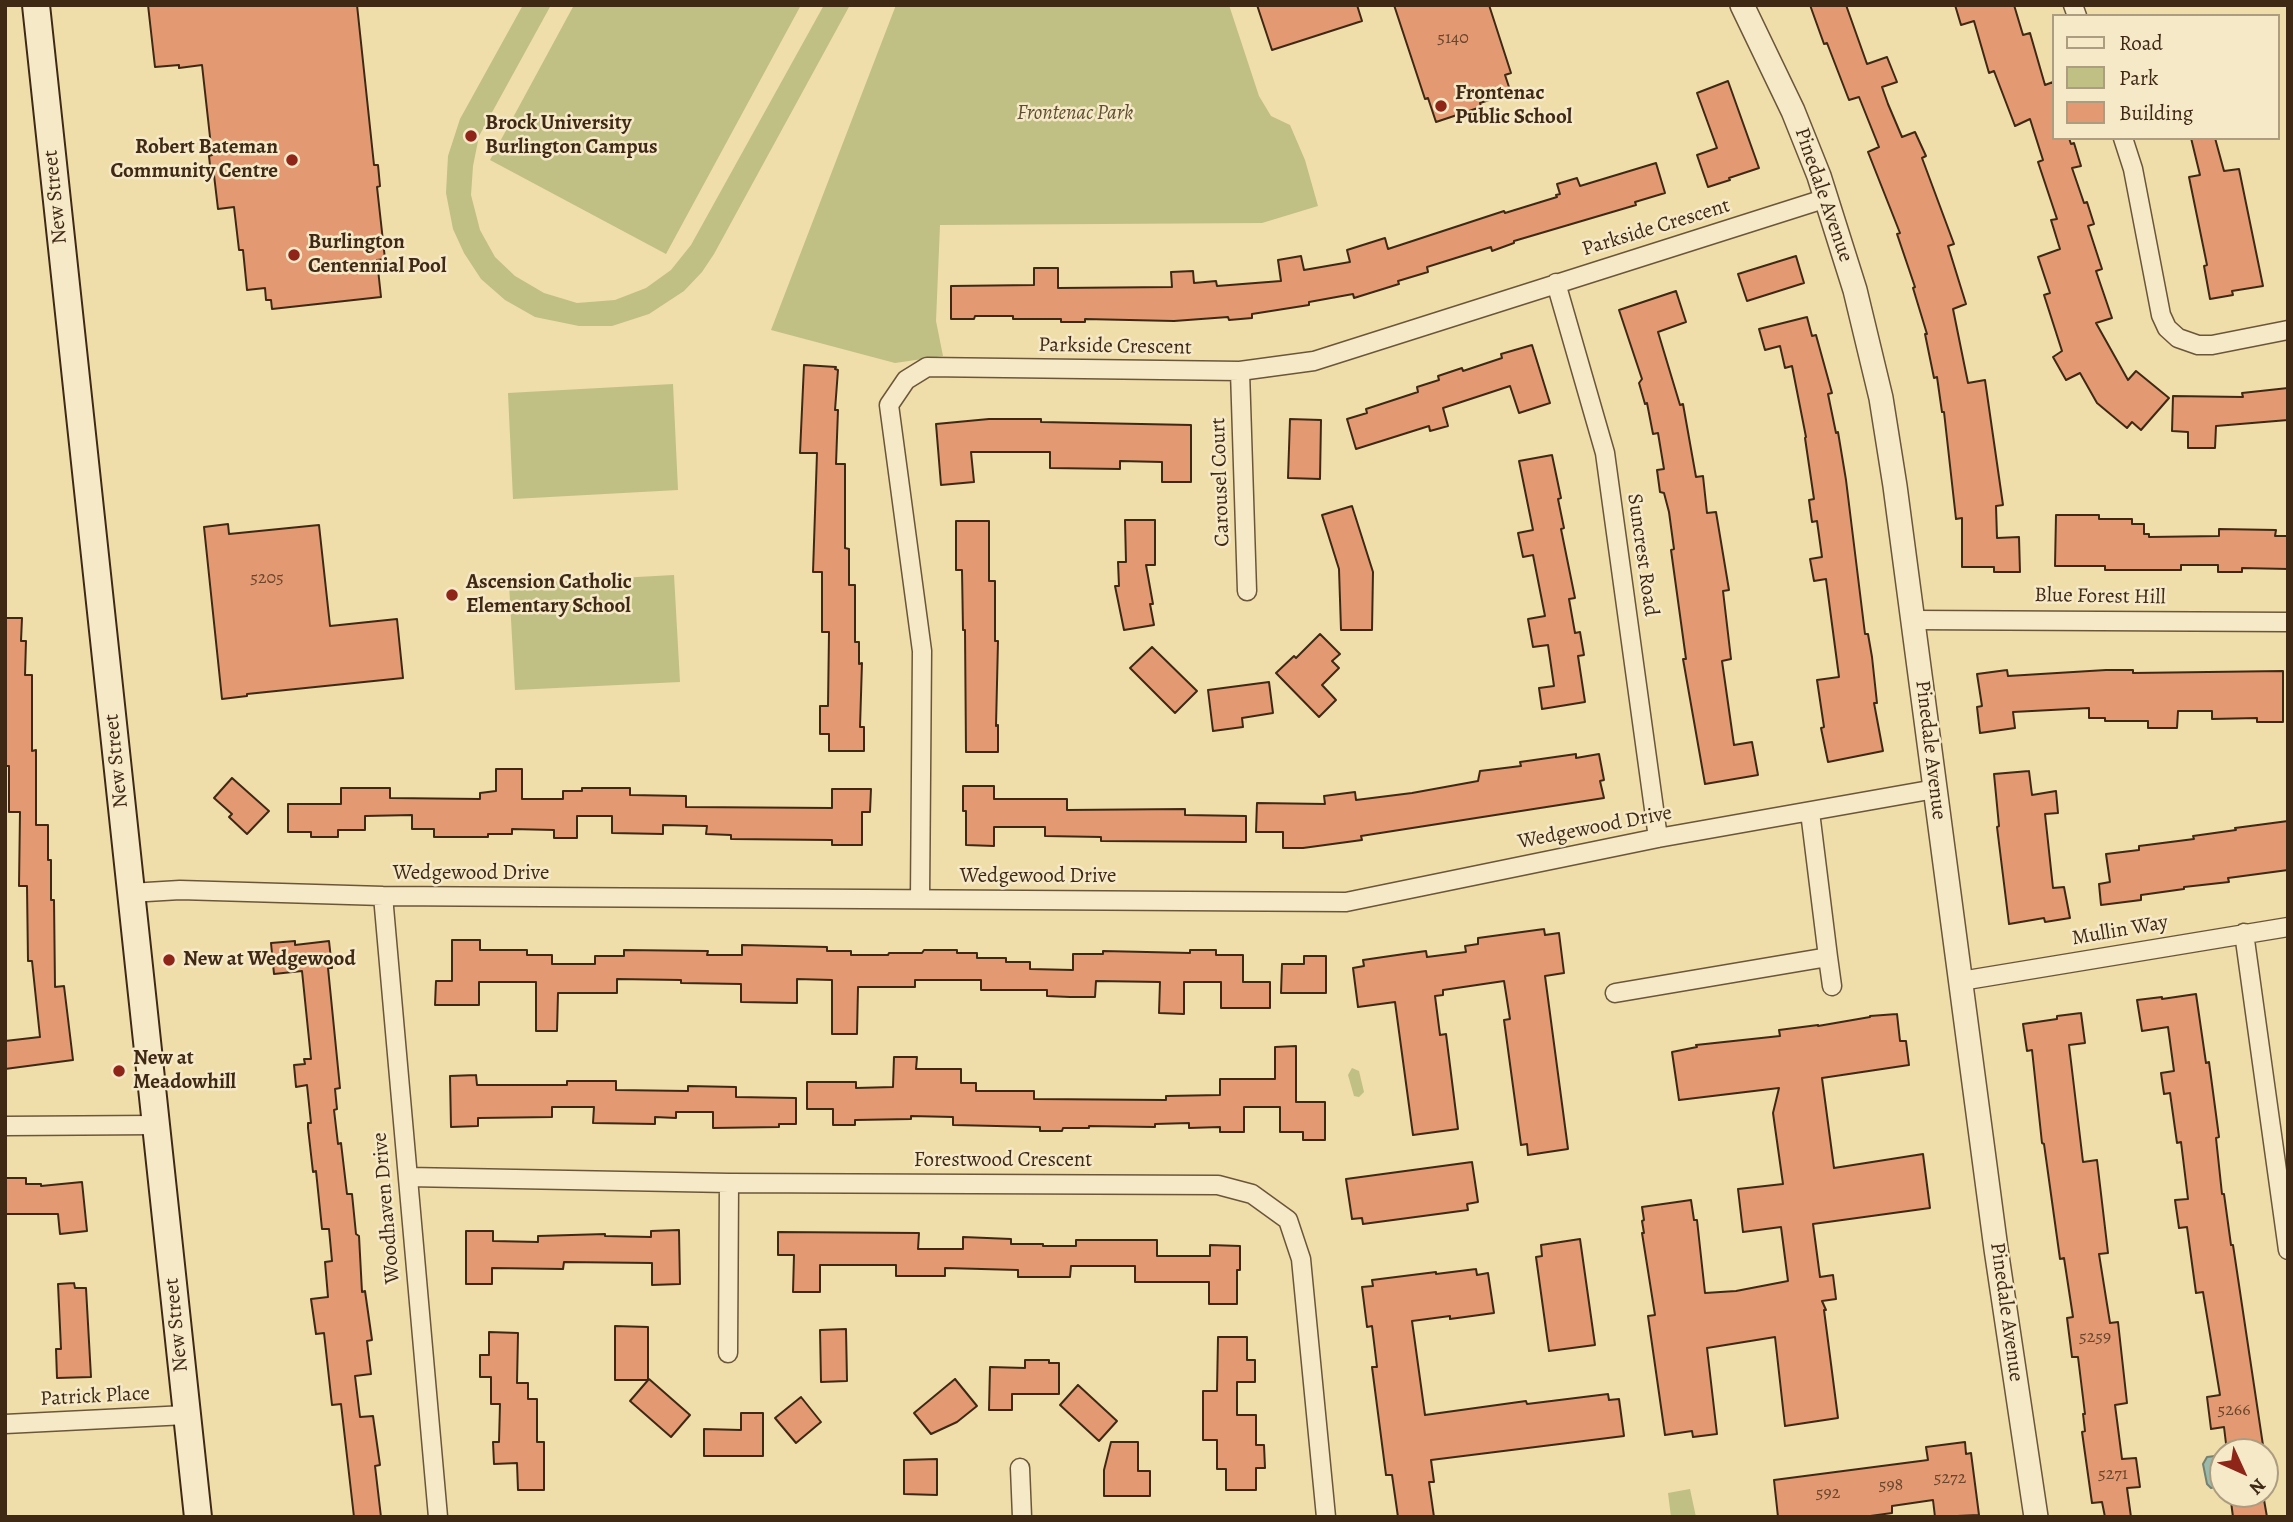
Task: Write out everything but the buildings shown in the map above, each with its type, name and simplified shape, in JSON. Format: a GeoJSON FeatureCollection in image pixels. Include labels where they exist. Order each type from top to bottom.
{"type":"FeatureCollection","features":[{"type":"Feature","properties":{"kind":"main road","name":"New Street"},"geometry":{"type":"LineString","coordinates":[[37,5],[198,1517]]}},
{"type":"Feature","properties":{"kind":"street","name":"Pinedale Avenue"},"geometry":{"type":"LineString","coordinates":[[1742,5],[1793,110],[1827,198],[1855,290],[1881,398],[2036,1517]]}},
{"type":"Feature","properties":{"kind":"street"},"geometry":{"type":"LineString","coordinates":[[2124,140],[2133,169],[2161,315],[2167,328],[2178,338],[2198,345],[2212,345],[2288,330]]}},
{"type":"Feature","properties":{"kind":"street","name":"Parkside Crescent"},"geometry":{"type":"LineString","coordinates":[[920,899],[922,651],[888,405],[906,380],[927,367],[1240,371],[1314,362],[1827,198]]}},
{"type":"Feature","properties":{"kind":"street","name":"Suncrest Road"},"geometry":{"type":"LineString","coordinates":[[1556,283],[1605,453],[1658,838]]}},
{"type":"Feature","properties":{"kind":"street","name":"Carousel Court"},"geometry":{"type":"LineString","coordinates":[[1240,371],[1247,591]]}},
{"type":"Feature","properties":{"kind":"street","name":"Blue Forest Hill"},"geometry":{"type":"LineString","coordinates":[[1913,620],[2288,622]]}},
{"type":"Feature","properties":{"kind":"street","name":"Wedgewood Drive"},"geometry":{"type":"LineString","coordinates":[[130,892],[180,890],[383,896],[1346,902],[1658,838],[1935,789]]}},
{"type":"Feature","properties":{"kind":"street"},"geometry":{"type":"LineString","coordinates":[[1810,812],[1832,986]]}},
{"type":"Feature","properties":{"kind":"street","name":"Woodhaven Drive"},"geometry":{"type":"LineString","coordinates":[[383,896],[438,1517]]}},
{"type":"Feature","properties":{"kind":"street","name":"Mullin Way"},"geometry":{"type":"LineString","coordinates":[[1961,981],[2288,927]]}},
{"type":"Feature","properties":{"kind":"street"},"geometry":{"type":"LineString","coordinates":[[2245,933],[2284,1194],[2288,1251]]}},
{"type":"Feature","properties":{"kind":"street"},"geometry":{"type":"LineString","coordinates":[[1615,993],[1828,957]]}},
{"type":"Feature","properties":{"kind":"street"},"geometry":{"type":"LineString","coordinates":[[5,1126],[156,1125]]}},
{"type":"Feature","properties":{"kind":"street","name":"Forestwood Crescent"},"geometry":{"type":"LineString","coordinates":[[408,1177],[1218,1185],[1252,1194],[1288,1220],[1301,1259],[1326,1517]]}},
{"type":"Feature","properties":{"kind":"street"},"geometry":{"type":"LineString","coordinates":[[728,1353],[729,1182]]}},
{"type":"Feature","properties":{"kind":"street","name":"Patrick Place"},"geometry":{"type":"LineString","coordinates":[[5,1424],[186,1415]]}},
{"type":"Feature","properties":{"kind":"street"},"geometry":{"type":"LineString","coordinates":[[1020,1468],[1022,1517]]}},
{"type":"Feature","properties":{"kind":"green space"},"geometry":{"type":"Polygon","coordinates":[[[523,5],[551,5],[479,136],[471,195],[480,230],[495,257],[515,276],[544,293],[577,303],[615,300],[646,288],[671,270],[691,245],[824,5],[850,5],[714,254],[684,291],[649,314],[612,326],[579,326],[535,317],[505,300],[481,279],[464,253],[453,229],[446,193],[448,156],[460,119],[523,5]]]}},
{"type":"Feature","properties":{"kind":"green space"},"geometry":{"type":"Polygon","coordinates":[[[574,5],[801,5],[666,254],[490,160],[574,5]]]}},
{"type":"Feature","properties":{"kind":"green space","name":"Frontenac Park"},"geometry":{"type":"Polygon","coordinates":[[[896,5],[1229,5],[1259,96],[1271,116],[1290,125],[1305,160],[1318,206],[1262,223],[940,225],[936,321],[943,356],[895,363],[771,330],[896,5]]]}},
{"type":"Feature","properties":{"kind":"green space"},"geometry":{"type":"Polygon","coordinates":[[[673,384],[678,490],[513,499],[508,393],[673,384]]]}},
{"type":"Feature","properties":{"kind":"green space"},"geometry":{"type":"Polygon","coordinates":[[[674,575],[680,682],[515,690],[509,584],[674,575]]]}},
{"type":"Feature","properties":{"kind":"green space"},"geometry":{"type":"Polygon","coordinates":[[[1352,1068],[1359,1071],[1364,1092],[1359,1097],[1354,1096],[1348,1075],[1352,1068]]]}},
{"type":"Feature","properties":{"kind":"green space"},"geometry":{"type":"Polygon","coordinates":[[[1690,1489],[1696,1517],[1671,1517],[1668,1493],[1690,1489]]]}},
{"type":"Feature","properties":{"kind":"shaded area"},"geometry":{"type":"Polygon","coordinates":[[[2209,1457],[2209,1486],[2203,1464],[2209,1457]]]}},
{"type":"Feature","properties":{"kind":"place","name":"Frontenac Public School"},"geometry":{"type":"Point","coordinates":[1441,106]}},
{"type":"Feature","properties":{"kind":"place","name":"Brock University Burlington Campus"},"geometry":{"type":"Point","coordinates":[471,136]}},
{"type":"Feature","properties":{"kind":"place","name":"Robert Bateman Community Centre"},"geometry":{"type":"Point","coordinates":[292,160]}},
{"type":"Feature","properties":{"kind":"place","name":"Burlington Centennial Pool"},"geometry":{"type":"Point","coordinates":[294,255]}},
{"type":"Feature","properties":{"kind":"place","name":"Ascension Catholic Elementary School"},"geometry":{"type":"Point","coordinates":[452,595]}},
{"type":"Feature","properties":{"kind":"place","name":"New at Wedgewood"},"geometry":{"type":"Point","coordinates":[169,960]}},
{"type":"Feature","properties":{"kind":"place","name":"New at Meadowhill"},"geometry":{"type":"Point","coordinates":[119,1071]}}]}
